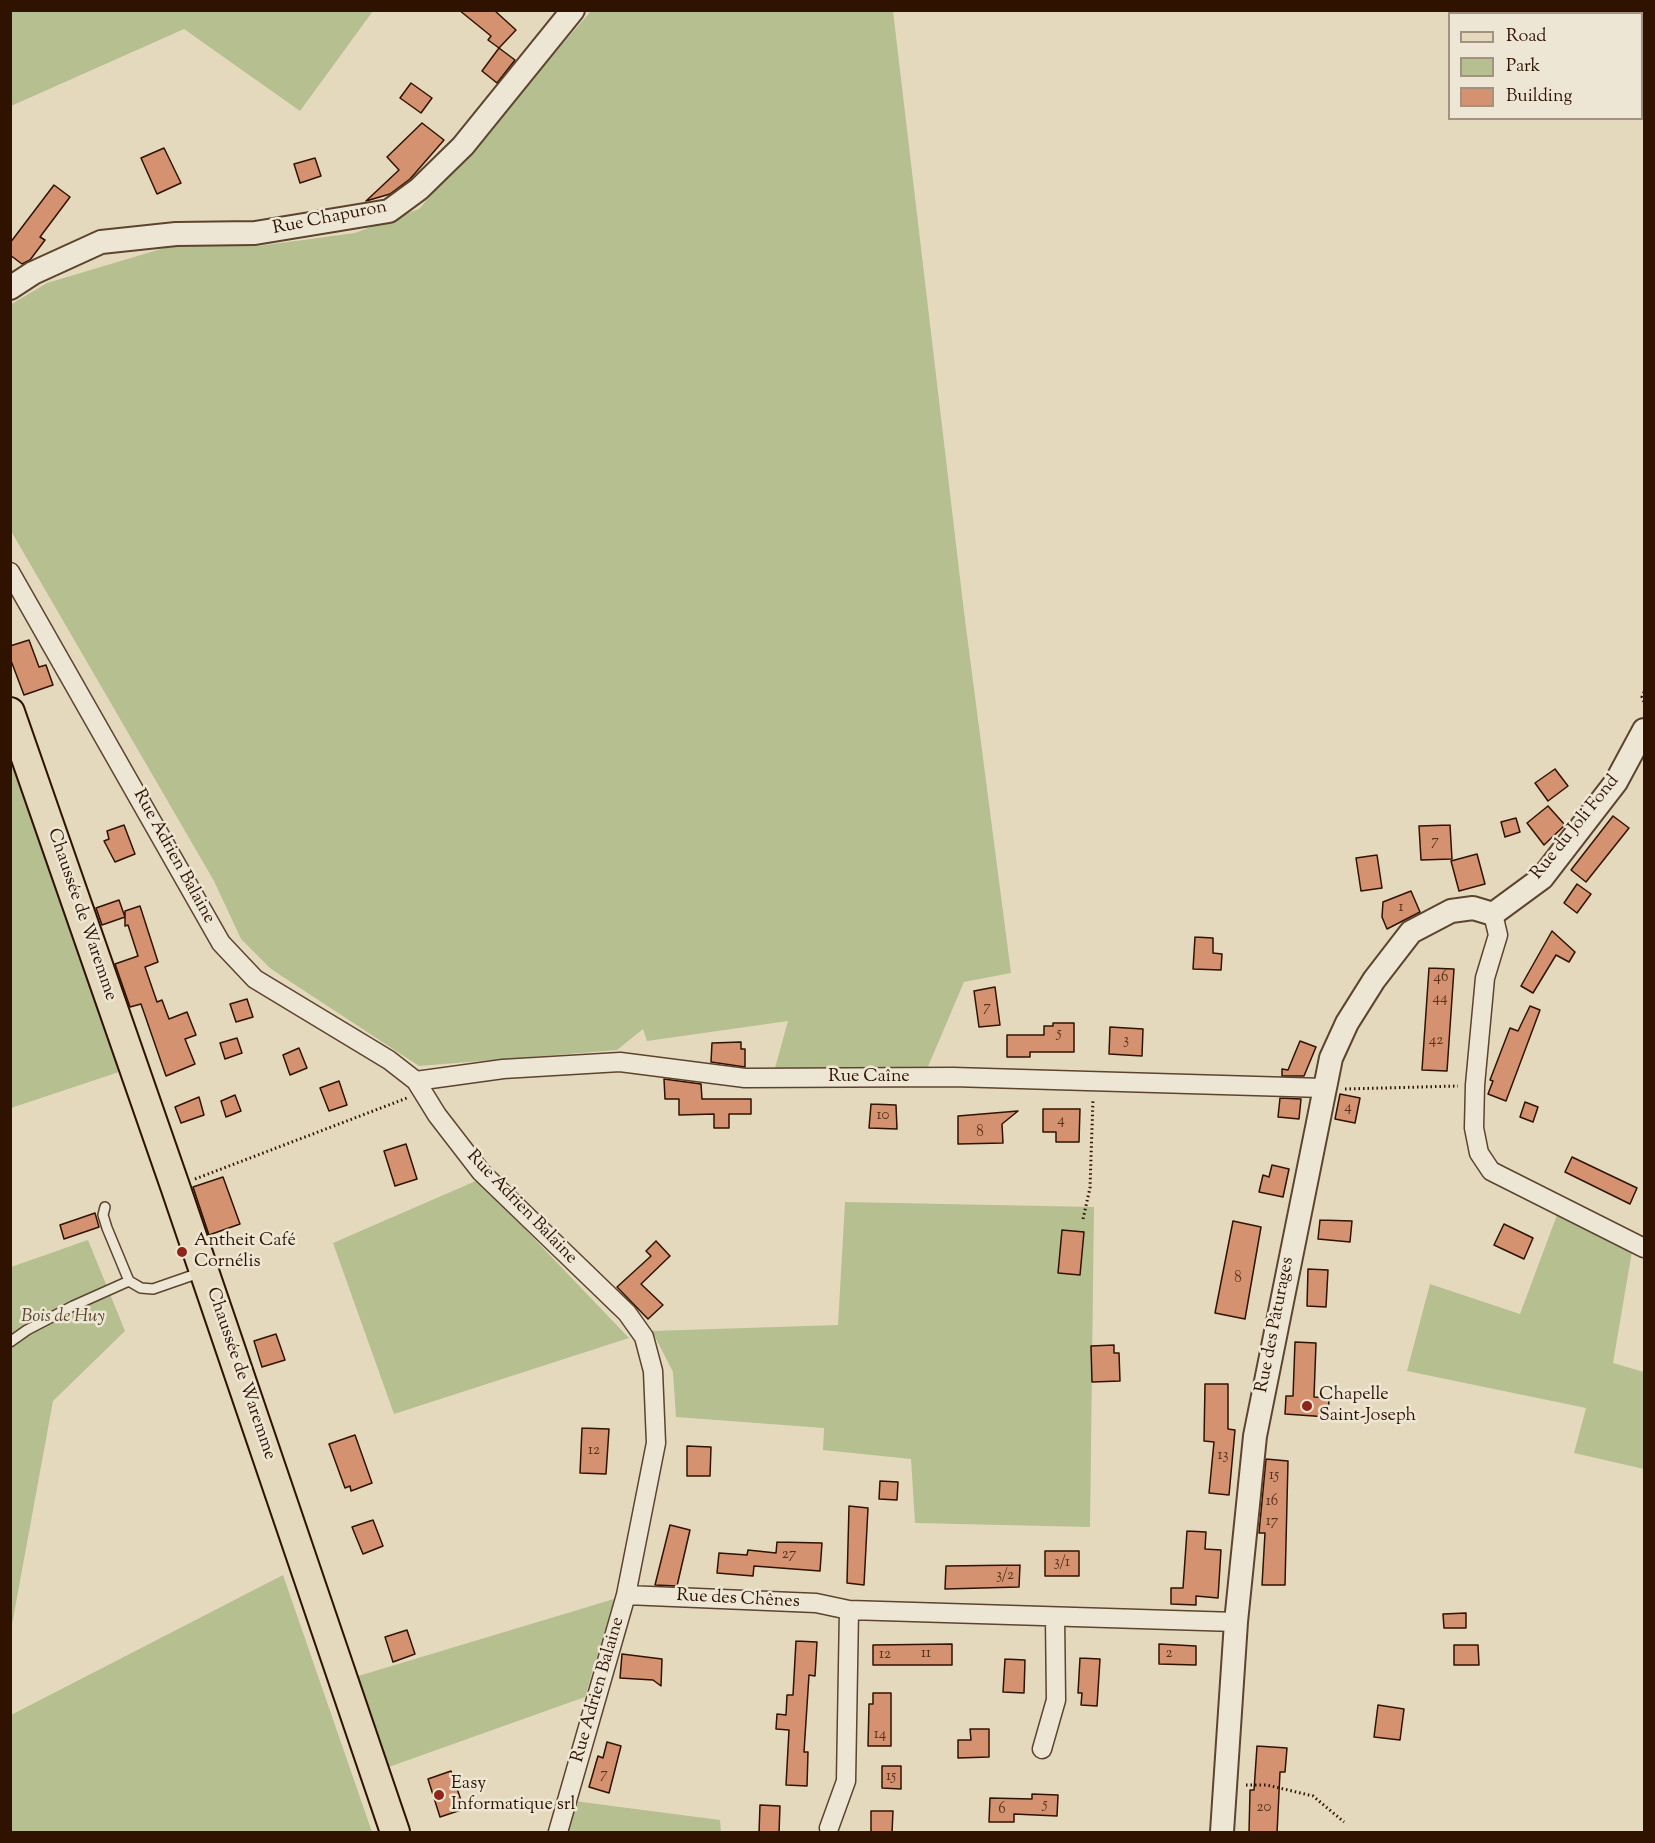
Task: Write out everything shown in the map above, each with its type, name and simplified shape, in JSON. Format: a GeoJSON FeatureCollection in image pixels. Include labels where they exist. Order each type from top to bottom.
{"type":"FeatureCollection","features":[{"type":"Feature","properties":{"kind":"main road","name":"Chaussée de Waremme"},"geometry":{"type":"LineString","coordinates":[[10,712],[205,1272],[395,1833]]}},
{"type":"Feature","properties":{"kind":"street","name":"Rue Chapuron"},"geometry":{"type":"LineString","coordinates":[[10,288],[33,273],[101,242],[176,234],[255,233],[388,211],[419,189],[463,146],[573,10]]}},
{"type":"Feature","properties":{"kind":"street","name":"Rue Adrien Balaine"},"geometry":{"type":"LineString","coordinates":[[10,572],[221,943],[255,979],[389,1060],[418,1085],[437,1115],[481,1172],[627,1313],[644,1337],[653,1371],[656,1443],[626,1595],[558,1833]]}},
{"type":"Feature","properties":{"kind":"street","name":"Rue du Joli Fond"},"geometry":{"type":"LineString","coordinates":[[1493,914],[1542,878],[1616,782],[1644,730]]}},
{"type":"Feature","properties":{"kind":"street","name":"Rue des Pâturages"},"geometry":{"type":"LineString","coordinates":[[1222,1833],[1236,1622],[1255,1436],[1330,1058],[1347,1023],[1374,980],[1411,932],[1451,911],[1473,908],[1493,914]]}},
{"type":"Feature","properties":{"kind":"street"},"geometry":{"type":"LineString","coordinates":[[1493,914],[1498,935],[1485,978],[1475,1085],[1474,1128],[1479,1153],[1491,1171],[1644,1248]]}},
{"type":"Feature","properties":{"kind":"street","name":"Rue Caîne"},"geometry":{"type":"LineString","coordinates":[[418,1085],[503,1069],[620,1062],[745,1078],[953,1077],[1093,1083],[1323,1088]]}},
{"type":"Feature","properties":{"kind":"street","name":"Rue des Chênes"},"geometry":{"type":"LineString","coordinates":[[626,1595],[816,1603],[849,1611],[1236,1622]]}},
{"type":"Feature","properties":{"kind":"street"},"geometry":{"type":"LineString","coordinates":[[829,1828],[846,1781],[849,1611]]}},
{"type":"Feature","properties":{"kind":"street"},"geometry":{"type":"LineString","coordinates":[[1042,1749],[1056,1700],[1055,1617]]}},
{"type":"Feature","properties":{"kind":"lane"},"geometry":{"type":"LineString","coordinates":[[105,1207],[107,1228],[129,1281],[141,1288],[153,1288],[205,1272]]}},
{"type":"Feature","properties":{"kind":"lane"},"geometry":{"type":"LineString","coordinates":[[10,1342],[64,1311],[129,1281]]}},
{"type":"Feature","properties":{"kind":"path"},"geometry":{"type":"LineString","coordinates":[[1644,692],[1642,697],[1644,702]]}},
{"type":"Feature","properties":{"kind":"path"},"geometry":{"type":"LineString","coordinates":[[1083,1219],[1090,1188],[1093,1083]]}},
{"type":"Feature","properties":{"kind":"path"},"geometry":{"type":"LineString","coordinates":[[175,1186],[405,1100],[418,1085]]}},
{"type":"Feature","properties":{"kind":"path"},"geometry":{"type":"LineString","coordinates":[[1323,1088],[1475,1085]]}},
{"type":"Feature","properties":{"kind":"path"},"geometry":{"type":"LineString","coordinates":[[1225,1784],[1267,1785],[1313,1796],[1344,1822]]}},
{"type":"Feature","properties":{"kind":"green space"},"geometry":{"type":"Polygon","coordinates":[[[11,10],[373,11],[300,111],[184,29],[11,106],[11,10]]]}},
{"type":"Feature","properties":{"kind":"green space"},"geometry":{"type":"Polygon","coordinates":[[[591,11],[893,11],[964,612],[1011,973],[964,982],[927,1069],[775,1068],[788,1021],[647,1041],[643,1029],[617,1050],[419,1066],[271,969],[241,939],[214,881],[11,531],[10,305],[47,283],[171,246],[258,246],[355,233],[419,209],[591,11]]]}},
{"type":"Feature","properties":{"kind":"green space"},"geometry":{"type":"Polygon","coordinates":[[[11,757],[119,1072],[10,1108],[11,757]]]}},
{"type":"Feature","properties":{"kind":"green space"},"geometry":{"type":"Polygon","coordinates":[[[478,1180],[629,1338],[394,1414],[333,1243],[478,1180]]]}},
{"type":"Feature","properties":{"kind":"green space"},"geometry":{"type":"Polygon","coordinates":[[[845,1202],[1094,1207],[1090,1527],[915,1523],[911,1459],[823,1450],[824,1428],[676,1417],[673,1372],[652,1331],[838,1325],[845,1202]]]}},
{"type":"Feature","properties":{"kind":"green space"},"geometry":{"type":"Polygon","coordinates":[[[1557,1215],[1632,1251],[1613,1363],[1644,1372],[1644,1469],[1574,1453],[1586,1408],[1407,1371],[1430,1284],[1520,1314],[1557,1215]]]}},
{"type":"Feature","properties":{"kind":"green space","name":"Bois de Huy"},"geometry":{"type":"Polygon","coordinates":[[[88,1240],[125,1331],[53,1401],[11,1630],[11,1267],[88,1240]]]}},
{"type":"Feature","properties":{"kind":"green space"},"geometry":{"type":"Polygon","coordinates":[[[283,1575],[372,1832],[11,1832],[11,1715],[283,1575]]]}},
{"type":"Feature","properties":{"kind":"green space"},"geometry":{"type":"Polygon","coordinates":[[[614,1599],[585,1697],[386,1768],[355,1677],[614,1599]]]}},
{"type":"Feature","properties":{"kind":"green space"},"geometry":{"type":"Polygon","coordinates":[[[574,1801],[720,1820],[721,1832],[565,1832],[574,1801]]]}},
{"type":"Feature","properties":{"kind":"building"},"geometry":{"type":"Polygon","coordinates":[[[459,10],[494,10],[516,30],[499,48],[488,40],[491,36],[459,10]]]}},
{"type":"Feature","properties":{"kind":"building"},"geometry":{"type":"Polygon","coordinates":[[[499,48],[515,60],[497,83],[482,71],[499,48]]]}},
{"type":"Feature","properties":{"kind":"building"},"geometry":{"type":"Polygon","coordinates":[[[411,83],[432,98],[421,113],[400,98],[411,83]]]}},
{"type":"Feature","properties":{"kind":"building"},"geometry":{"type":"Polygon","coordinates":[[[422,123],[444,140],[410,179],[390,194],[366,201],[399,170],[387,157],[422,123]]]}},
{"type":"Feature","properties":{"kind":"building"},"geometry":{"type":"Polygon","coordinates":[[[164,148],[181,183],[157,194],[141,158],[164,148]]]}},
{"type":"Feature","properties":{"kind":"building"},"geometry":{"type":"Polygon","coordinates":[[[315,158],[321,176],[300,183],[294,164],[315,158]]]}},
{"type":"Feature","properties":{"kind":"building"},"geometry":{"type":"Polygon","coordinates":[[[54,185],[70,197],[40,237],[45,240],[30,260],[22,264],[10,255],[10,243],[54,185]]]}},
{"type":"Feature","properties":{"kind":"building"},"geometry":{"type":"Polygon","coordinates":[[[29,640],[39,667],[46,665],[53,685],[24,695],[10,658],[10,646],[29,640]]]}},
{"type":"Feature","properties":{"kind":"building"},"geometry":{"type":"Polygon","coordinates":[[[1555,769],[1568,786],[1548,801],[1535,783],[1555,769]]]}},
{"type":"Feature","properties":{"kind":"building"},"geometry":{"type":"Polygon","coordinates":[[[1548,806],[1565,825],[1544,845],[1527,823],[1548,806]]]}},
{"type":"Feature","properties":{"kind":"building"},"geometry":{"type":"Polygon","coordinates":[[[1613,816],[1629,828],[1586,882],[1571,870],[1613,816]]]}},
{"type":"Feature","properties":{"kind":"building"},"geometry":{"type":"Polygon","coordinates":[[[1516,818],[1520,832],[1505,837],[1501,822],[1516,818]]]}},
{"type":"Feature","properties":{"kind":"building"},"geometry":{"type":"Polygon","coordinates":[[[124,825],[135,854],[115,862],[104,841],[109,839],[107,831],[124,825]]]}},
{"type":"Feature","properties":{"kind":"building"},"geometry":{"type":"Polygon","coordinates":[[[1450,825],[1452,859],[1421,860],[1419,826],[1450,825]]]}},
{"type":"Feature","properties":{"kind":"building"},"geometry":{"type":"Polygon","coordinates":[[[1477,854],[1485,884],[1459,891],[1451,861],[1477,854]]]}},
{"type":"Feature","properties":{"kind":"building"},"geometry":{"type":"Polygon","coordinates":[[[1377,855],[1382,888],[1361,891],[1356,858],[1377,855]]]}},
{"type":"Feature","properties":{"kind":"building"},"geometry":{"type":"Polygon","coordinates":[[[1577,884],[1591,894],[1577,913],[1564,903],[1577,884]]]}},
{"type":"Feature","properties":{"kind":"building"},"geometry":{"type":"Polygon","coordinates":[[[1411,891],[1420,912],[1387,929],[1382,917],[1383,902],[1411,891]]]}},
{"type":"Feature","properties":{"kind":"building"},"geometry":{"type":"Polygon","coordinates":[[[119,900],[125,917],[102,925],[96,908],[119,900]]]}},
{"type":"Feature","properties":{"kind":"building"},"geometry":{"type":"Polygon","coordinates":[[[140,906],[158,962],[145,967],[157,1002],[162,1000],[169,1019],[187,1012],[196,1035],[185,1039],[195,1064],[166,1076],[141,1004],[130,1007],[115,964],[138,956],[128,925],[125,926],[125,911],[140,906]]]}},
{"type":"Feature","properties":{"kind":"building"},"geometry":{"type":"Polygon","coordinates":[[[1552,931],[1575,952],[1569,962],[1556,955],[1533,993],[1521,986],[1552,931]]]}},
{"type":"Feature","properties":{"kind":"building"},"geometry":{"type":"Polygon","coordinates":[[[1195,937],[1213,938],[1213,953],[1222,954],[1221,970],[1193,969],[1195,937]]]}},
{"type":"Feature","properties":{"kind":"building"},"geometry":{"type":"Polygon","coordinates":[[[1429,968],[1454,969],[1447,1071],[1422,1070],[1429,968]]]}},
{"type":"Feature","properties":{"kind":"building"},"geometry":{"type":"Polygon","coordinates":[[[995,987],[1000,1025],[979,1027],[974,991],[995,987]]]}},
{"type":"Feature","properties":{"kind":"building"},"geometry":{"type":"Polygon","coordinates":[[[247,999],[253,1017],[236,1022],[230,1004],[247,999]]]}},
{"type":"Feature","properties":{"kind":"building"},"geometry":{"type":"Polygon","coordinates":[[[1530,1006],[1540,1010],[1506,1101],[1488,1094],[1493,1081],[1490,1080],[1510,1028],[1518,1031],[1530,1006]]]}},
{"type":"Feature","properties":{"kind":"building"},"geometry":{"type":"Polygon","coordinates":[[[1053,1023],[1074,1023],[1074,1052],[1030,1052],[1030,1057],[1007,1057],[1007,1035],[1044,1035],[1044,1026],[1053,1026],[1053,1023]]]}},
{"type":"Feature","properties":{"kind":"building"},"geometry":{"type":"Polygon","coordinates":[[[1110,1027],[1143,1029],[1142,1056],[1109,1054],[1110,1027]]]}},
{"type":"Feature","properties":{"kind":"building"},"geometry":{"type":"Polygon","coordinates":[[[237,1038],[242,1053],[225,1059],[220,1043],[237,1038]]]}},
{"type":"Feature","properties":{"kind":"building"},"geometry":{"type":"Polygon","coordinates":[[[1300,1041],[1316,1047],[1304,1076],[1282,1076],[1282,1069],[1288,1070],[1300,1041]]]}},
{"type":"Feature","properties":{"kind":"building"},"geometry":{"type":"Polygon","coordinates":[[[741,1042],[741,1049],[745,1049],[745,1067],[711,1062],[712,1043],[741,1042]]]}},
{"type":"Feature","properties":{"kind":"building"},"geometry":{"type":"Polygon","coordinates":[[[299,1048],[307,1068],[290,1075],[283,1055],[299,1048]]]}},
{"type":"Feature","properties":{"kind":"building"},"geometry":{"type":"Polygon","coordinates":[[[664,1079],[701,1084],[702,1099],[751,1099],[751,1114],[729,1114],[729,1128],[714,1128],[714,1114],[679,1115],[679,1099],[665,1099],[664,1079]]]}},
{"type":"Feature","properties":{"kind":"building"},"geometry":{"type":"Polygon","coordinates":[[[339,1081],[347,1105],[329,1111],[320,1088],[339,1081]]]}},
{"type":"Feature","properties":{"kind":"building"},"geometry":{"type":"Polygon","coordinates":[[[1340,1094],[1360,1098],[1355,1123],[1335,1119],[1340,1094]]]}},
{"type":"Feature","properties":{"kind":"building"},"geometry":{"type":"Polygon","coordinates":[[[235,1095],[241,1111],[226,1117],[221,1101],[235,1095]]]}},
{"type":"Feature","properties":{"kind":"building"},"geometry":{"type":"Polygon","coordinates":[[[199,1097],[204,1115],[181,1123],[175,1107],[199,1097]]]}},
{"type":"Feature","properties":{"kind":"building"},"geometry":{"type":"Polygon","coordinates":[[[1280,1098],[1301,1099],[1299,1119],[1278,1117],[1280,1098]]]}},
{"type":"Feature","properties":{"kind":"building"},"geometry":{"type":"Polygon","coordinates":[[[1525,1102],[1538,1107],[1533,1122],[1520,1117],[1525,1102]]]}},
{"type":"Feature","properties":{"kind":"building"},"geometry":{"type":"Polygon","coordinates":[[[871,1104],[896,1105],[897,1129],[869,1128],[871,1104]]]}},
{"type":"Feature","properties":{"kind":"building"},"geometry":{"type":"Polygon","coordinates":[[[1043,1109],[1080,1109],[1079,1142],[1056,1142],[1056,1132],[1043,1132],[1043,1109]]]}},
{"type":"Feature","properties":{"kind":"building"},"geometry":{"type":"Polygon","coordinates":[[[1018,1111],[1002,1124],[1003,1143],[958,1144],[958,1116],[1018,1111]]]}},
{"type":"Feature","properties":{"kind":"building"},"geometry":{"type":"Polygon","coordinates":[[[406,1144],[417,1179],[395,1186],[384,1151],[406,1144]]]}},
{"type":"Feature","properties":{"kind":"building"},"geometry":{"type":"Polygon","coordinates":[[[1572,1157],[1637,1188],[1630,1204],[1565,1172],[1572,1157]]]}},
{"type":"Feature","properties":{"kind":"building"},"geometry":{"type":"Polygon","coordinates":[[[1272,1165],[1289,1169],[1283,1197],[1259,1192],[1263,1175],[1269,1177],[1272,1165]]]}},
{"type":"Feature","properties":{"kind":"building"},"geometry":{"type":"Polygon","coordinates":[[[223,1177],[240,1224],[209,1235],[193,1187],[223,1177]]]}},
{"type":"Feature","properties":{"kind":"building"},"geometry":{"type":"Polygon","coordinates":[[[95,1213],[99,1227],[64,1239],[60,1225],[95,1213]]]}},
{"type":"Feature","properties":{"kind":"building"},"geometry":{"type":"Polygon","coordinates":[[[1320,1220],[1352,1221],[1350,1242],[1318,1239],[1320,1220]]]}},
{"type":"Feature","properties":{"kind":"building"},"geometry":{"type":"Polygon","coordinates":[[[1233,1221],[1261,1227],[1245,1319],[1215,1313],[1233,1221]]]}},
{"type":"Feature","properties":{"kind":"building"},"geometry":{"type":"Polygon","coordinates":[[[1504,1224],[1533,1238],[1524,1259],[1494,1245],[1504,1224]]]}},
{"type":"Feature","properties":{"kind":"building"},"geometry":{"type":"Polygon","coordinates":[[[1062,1230],[1084,1232],[1080,1275],[1058,1273],[1062,1230]]]}},
{"type":"Feature","properties":{"kind":"building"},"geometry":{"type":"Polygon","coordinates":[[[656,1241],[670,1256],[641,1284],[663,1305],[648,1319],[617,1287],[651,1256],[646,1251],[656,1241]]]}},
{"type":"Feature","properties":{"kind":"building"},"geometry":{"type":"Polygon","coordinates":[[[1308,1269],[1328,1270],[1326,1307],[1307,1306],[1308,1269]]]}},
{"type":"Feature","properties":{"kind":"building"},"geometry":{"type":"Polygon","coordinates":[[[276,1334],[285,1360],[262,1367],[254,1341],[276,1334]]]}},
{"type":"Feature","properties":{"kind":"building"},"geometry":{"type":"Polygon","coordinates":[[[1295,1342],[1316,1343],[1314,1397],[1329,1398],[1328,1417],[1285,1414],[1286,1396],[1293,1396],[1295,1342]]]}},
{"type":"Feature","properties":{"kind":"building"},"geometry":{"type":"Polygon","coordinates":[[[1114,1345],[1114,1353],[1119,1353],[1120,1381],[1092,1382],[1091,1346],[1114,1345]]]}},
{"type":"Feature","properties":{"kind":"building"},"geometry":{"type":"Polygon","coordinates":[[[1205,1384],[1228,1384],[1228,1429],[1235,1430],[1229,1495],[1209,1493],[1214,1442],[1204,1441],[1205,1384]]]}},
{"type":"Feature","properties":{"kind":"building"},"geometry":{"type":"Polygon","coordinates":[[[582,1428],[609,1429],[606,1474],[580,1473],[582,1428]]]}},
{"type":"Feature","properties":{"kind":"building"},"geometry":{"type":"Polygon","coordinates":[[[355,1435],[372,1483],[351,1491],[350,1486],[345,1488],[329,1444],[355,1435]]]}},
{"type":"Feature","properties":{"kind":"building"},"geometry":{"type":"Polygon","coordinates":[[[687,1446],[711,1447],[710,1476],[687,1476],[687,1446]]]}},
{"type":"Feature","properties":{"kind":"building"},"geometry":{"type":"Polygon","coordinates":[[[1266,1459],[1288,1461],[1285,1585],[1262,1585],[1265,1533],[1259,1533],[1266,1459]]]}},
{"type":"Feature","properties":{"kind":"building"},"geometry":{"type":"Polygon","coordinates":[[[880,1481],[898,1482],[897,1500],[879,1499],[880,1481]]]}},
{"type":"Feature","properties":{"kind":"building"},"geometry":{"type":"Polygon","coordinates":[[[849,1506],[868,1508],[864,1585],[847,1583],[849,1506]]]}},
{"type":"Feature","properties":{"kind":"building"},"geometry":{"type":"Polygon","coordinates":[[[373,1520],[383,1546],[363,1554],[352,1527],[373,1520]]]}},
{"type":"Feature","properties":{"kind":"building"},"geometry":{"type":"Polygon","coordinates":[[[670,1525],[690,1530],[677,1586],[655,1585],[670,1525]]]}},
{"type":"Feature","properties":{"kind":"building"},"geometry":{"type":"Polygon","coordinates":[[[1187,1531],[1206,1532],[1205,1549],[1221,1550],[1218,1598],[1196,1596],[1196,1605],[1171,1604],[1171,1588],[1183,1588],[1187,1531]]]}},
{"type":"Feature","properties":{"kind":"building"},"geometry":{"type":"Polygon","coordinates":[[[777,1542],[822,1543],[820,1571],[754,1566],[753,1576],[717,1573],[719,1553],[747,1555],[748,1550],[776,1553],[777,1542]]]}},
{"type":"Feature","properties":{"kind":"building"},"geometry":{"type":"Polygon","coordinates":[[[1045,1551],[1079,1551],[1079,1576],[1045,1576],[1045,1551]]]}},
{"type":"Feature","properties":{"kind":"building"},"geometry":{"type":"Polygon","coordinates":[[[1020,1565],[1019,1587],[945,1589],[946,1566],[1020,1565]]]}},
{"type":"Feature","properties":{"kind":"building"},"geometry":{"type":"Polygon","coordinates":[[[1466,1613],[1466,1628],[1444,1628],[1443,1614],[1466,1613]]]}},
{"type":"Feature","properties":{"kind":"building"},"geometry":{"type":"Polygon","coordinates":[[[407,1630],[415,1654],[393,1662],[385,1637],[407,1630]]]}},
{"type":"Feature","properties":{"kind":"building"},"geometry":{"type":"Polygon","coordinates":[[[796,1641],[817,1642],[815,1676],[809,1675],[804,1752],[808,1752],[807,1786],[786,1785],[789,1730],[776,1729],[777,1714],[786,1715],[787,1695],[793,1695],[796,1641]]]}},
{"type":"Feature","properties":{"kind":"building"},"geometry":{"type":"Polygon","coordinates":[[[952,1644],[952,1665],[873,1665],[873,1645],[952,1644]]]}},
{"type":"Feature","properties":{"kind":"building"},"geometry":{"type":"Polygon","coordinates":[[[1159,1644],[1196,1646],[1196,1665],[1159,1664],[1159,1644]]]}},
{"type":"Feature","properties":{"kind":"building"},"geometry":{"type":"Polygon","coordinates":[[[1454,1645],[1478,1645],[1479,1665],[1454,1665],[1454,1645]]]}},
{"type":"Feature","properties":{"kind":"building"},"geometry":{"type":"Polygon","coordinates":[[[622,1654],[662,1659],[661,1686],[653,1680],[620,1678],[622,1654]]]}},
{"type":"Feature","properties":{"kind":"building"},"geometry":{"type":"Polygon","coordinates":[[[1080,1658],[1100,1659],[1097,1706],[1081,1705],[1082,1693],[1078,1693],[1080,1658]]]}},
{"type":"Feature","properties":{"kind":"building"},"geometry":{"type":"Polygon","coordinates":[[[1005,1659],[1025,1660],[1024,1693],[1003,1692],[1005,1659]]]}},
{"type":"Feature","properties":{"kind":"building"},"geometry":{"type":"Polygon","coordinates":[[[873,1693],[891,1693],[891,1746],[868,1746],[869,1704],[873,1704],[873,1693]]]}},
{"type":"Feature","properties":{"kind":"building"},"geometry":{"type":"Polygon","coordinates":[[[1378,1705],[1404,1709],[1400,1740],[1374,1737],[1378,1705]]]}},
{"type":"Feature","properties":{"kind":"building"},"geometry":{"type":"Polygon","coordinates":[[[970,1729],[989,1729],[989,1757],[958,1758],[958,1740],[971,1740],[970,1729]]]}},
{"type":"Feature","properties":{"kind":"building"},"geometry":{"type":"Polygon","coordinates":[[[607,1742],[621,1746],[609,1793],[589,1787],[598,1756],[603,1758],[607,1742]]]}},
{"type":"Feature","properties":{"kind":"building"},"geometry":{"type":"Polygon","coordinates":[[[1257,1746],[1287,1748],[1285,1772],[1280,1772],[1277,1833],[1249,1833],[1250,1790],[1254,1790],[1257,1746]]]}},
{"type":"Feature","properties":{"kind":"building"},"geometry":{"type":"Polygon","coordinates":[[[882,1766],[901,1766],[901,1789],[882,1788],[882,1766]]]}},
{"type":"Feature","properties":{"kind":"building"},"geometry":{"type":"Polygon","coordinates":[[[451,1771],[464,1809],[440,1817],[428,1779],[451,1771]]]}},
{"type":"Feature","properties":{"kind":"building"},"geometry":{"type":"Polygon","coordinates":[[[1032,1794],[1058,1795],[1057,1816],[1014,1814],[1014,1822],[989,1822],[990,1798],[1032,1799],[1032,1794]]]}},
{"type":"Feature","properties":{"kind":"building"},"geometry":{"type":"Polygon","coordinates":[[[760,1805],[780,1806],[779,1833],[759,1833],[760,1805]]]}},
{"type":"Feature","properties":{"kind":"building"},"geometry":{"type":"Polygon","coordinates":[[[871,1811],[893,1811],[892,1833],[871,1833],[871,1811]]]}},
{"type":"Feature","properties":{"kind":"place","name":"Antheit Café Cornélis"},"geometry":{"type":"Point","coordinates":[182,1252]}},
{"type":"Feature","properties":{"kind":"place","name":"Chapelle Saint-Joseph"},"geometry":{"type":"Point","coordinates":[1307,1406]}},
{"type":"Feature","properties":{"kind":"place","name":"Easy Informatique srl"},"geometry":{"type":"Point","coordinates":[439,1795]}}]}
